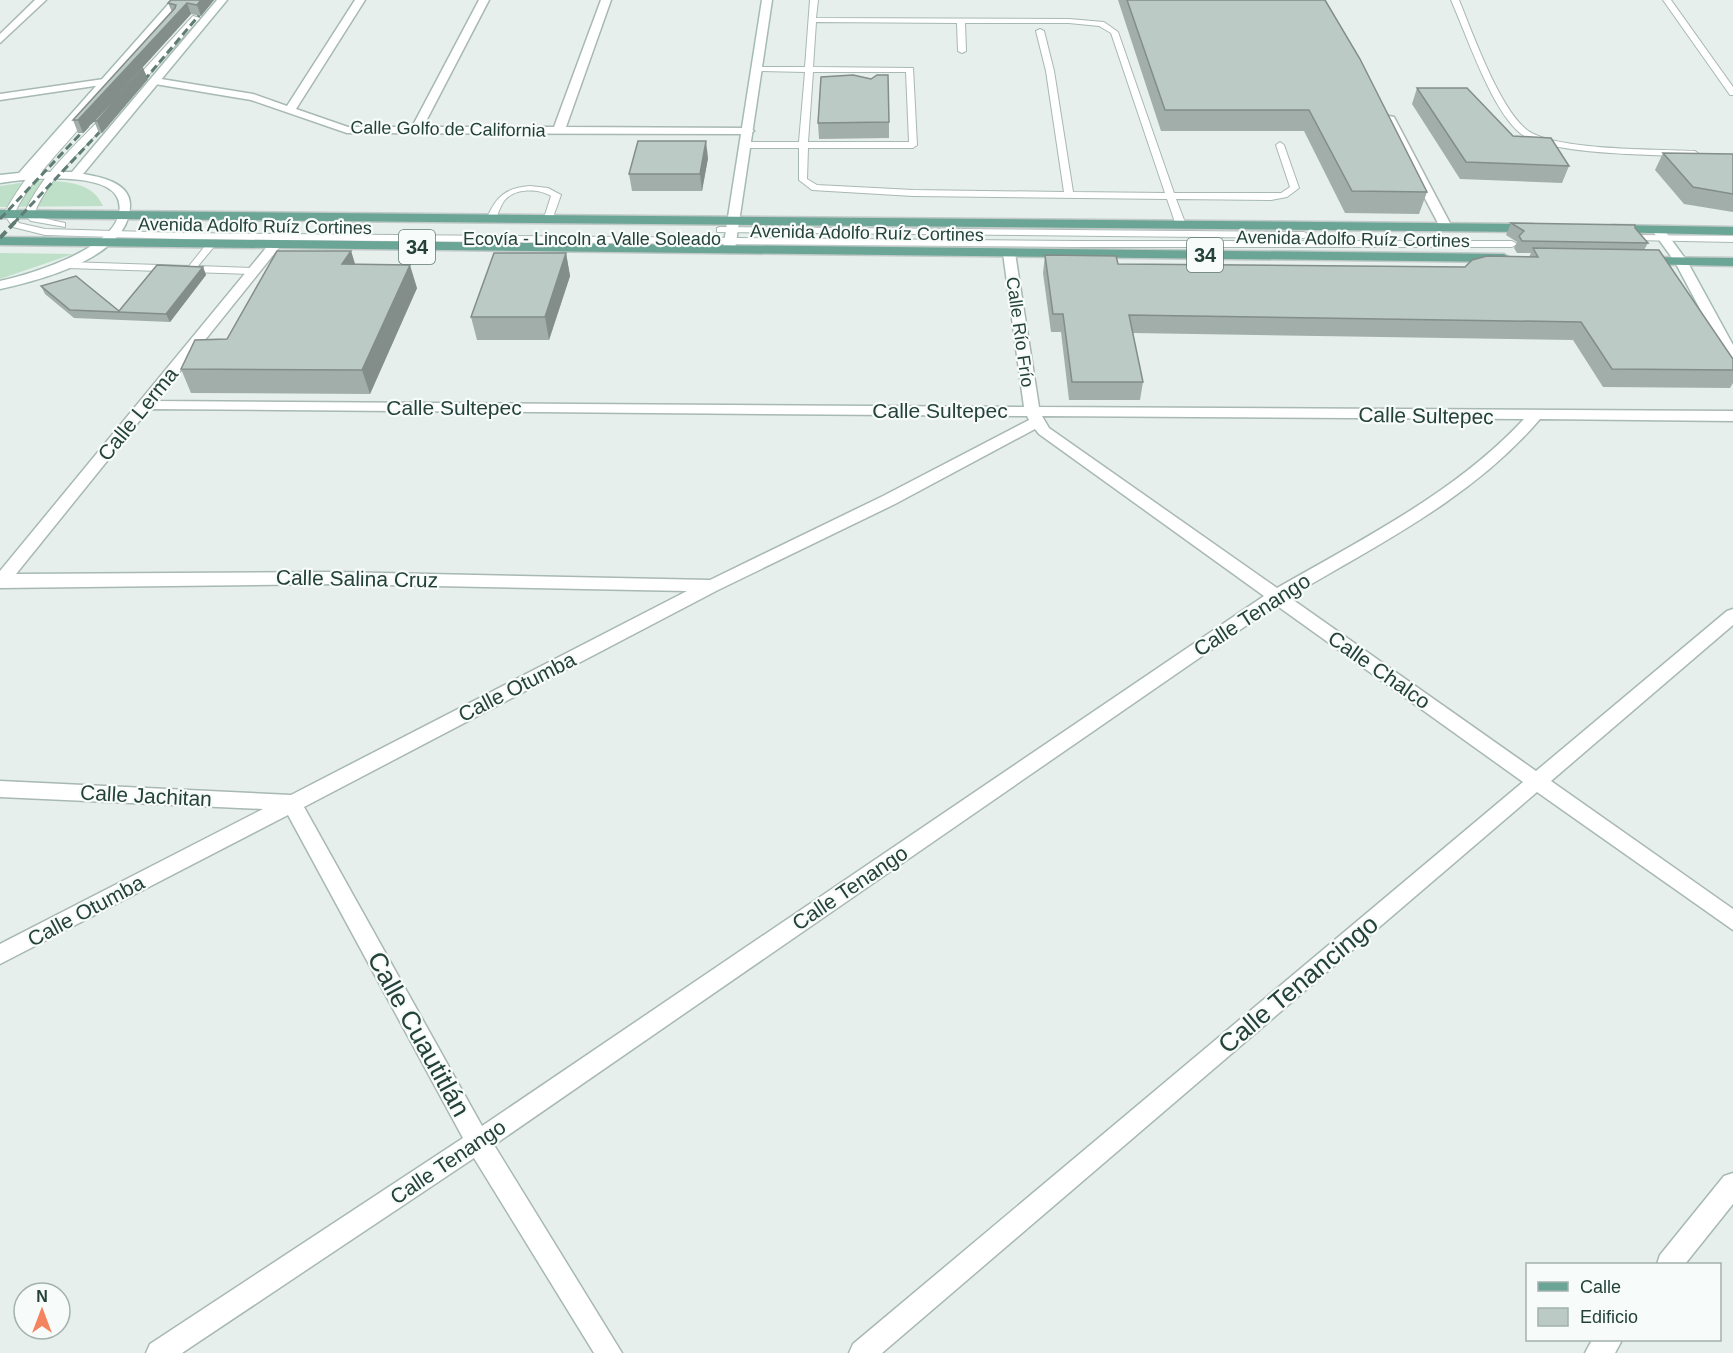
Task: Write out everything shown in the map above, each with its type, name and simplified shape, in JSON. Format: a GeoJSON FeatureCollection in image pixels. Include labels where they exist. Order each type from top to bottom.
{"type":"FeatureCollection","features":[{"type":"Feature","properties":{"kind":"main road","name":"Avenida Adolfo Ruíz Cortines"},"geometry":{"type":"LineString","coordinates":[[5,214],[29,214],[212,243],[274,246],[1181,225],[1552,228]]}},
{"type":"Feature","properties":{"kind":"main road","name":"Avenida Adolfo Ruíz Cortines"},"geometry":{"type":"LineString","coordinates":[[0,241],[115,229],[549,218],[731,235],[1009,253],[1521,258]]}},
{"type":"Feature","properties":{"kind":"main road"},"geometry":{"type":"LineString","coordinates":[[1599,229],[1664,238],[1733,231]]}},
{"type":"Feature","properties":{"kind":"main road"},"geometry":{"type":"LineString","coordinates":[[1624,260],[1733,262]]}},
{"type":"Feature","properties":{"kind":"street"},"geometry":{"type":"LineString","coordinates":[[0,40],[41,0]]}},
{"type":"Feature","properties":{"kind":"street"},"geometry":{"type":"LineString","coordinates":[[28,175],[104,82],[177,0]]}},
{"type":"Feature","properties":{"kind":"street"},"geometry":{"type":"LineString","coordinates":[[76,175],[222,0]]}},
{"type":"Feature","properties":{"kind":"street"},"geometry":{"type":"LineString","coordinates":[[290,110],[360,0]]}},
{"type":"Feature","properties":{"kind":"street"},"geometry":{"type":"LineString","coordinates":[[416,130],[484,0]]}},
{"type":"Feature","properties":{"kind":"street"},"geometry":{"type":"LineString","coordinates":[[559,130],[606,0]]}},
{"type":"Feature","properties":{"kind":"street"},"geometry":{"type":"LineString","coordinates":[[731,235],[767,0]]}},
{"type":"Feature","properties":{"kind":"street","name":"Calle Golfo de California"},"geometry":{"type":"LineString","coordinates":[[155,81],[253,97],[316,122],[347,130],[748,131]]}},
{"type":"Feature","properties":{"kind":"street"},"geometry":{"type":"LineString","coordinates":[[0,97],[104,82]]}},
{"type":"Feature","properties":{"kind":"street"},"geometry":{"type":"LineString","coordinates":[[1381,104],[1446,227]]}},
{"type":"Feature","properties":{"kind":"street"},"geometry":{"type":"LineString","coordinates":[[0,179],[28,175],[76,175],[106,184],[118,192],[124,203],[115,229],[68,265],[0,285]]}},
{"type":"Feature","properties":{"kind":"street"},"geometry":{"type":"LineString","coordinates":[[1664,238],[1681,261],[1733,358]]}},
{"type":"Feature","properties":{"kind":"street","name":"Calle Lerma"},"geometry":{"type":"LineString","coordinates":[[1,581],[147,405],[274,246]]}},
{"type":"Feature","properties":{"kind":"street","name":"Calle Río Frío"},"geometry":{"type":"LineString","coordinates":[[1009,253],[1034,417]]}},
{"type":"Feature","properties":{"kind":"street","name":"Calle Sultepec"},"geometry":{"type":"LineString","coordinates":[[147,405],[1034,417],[1733,416]]}},
{"type":"Feature","properties":{"kind":"street","name":"Calle Otumba"},"geometry":{"type":"LineString","coordinates":[[0,955],[712,586],[889,500],[1034,417]]}},
{"type":"Feature","properties":{"kind":"street","name":"Calle Chalco"},"geometry":{"type":"LineString","coordinates":[[1034,417],[1044,431],[1078,457],[1733,921]]}},
{"type":"Feature","properties":{"kind":"street","name":"Calle Tenango"},"geometry":{"type":"LineString","coordinates":[[159,1353],[478,1142],[1275,597],[1393,528],[1470,477],[1505,449],[1534,417]]}},
{"type":"Feature","properties":{"kind":"street","name":"Calle Salina Cruz"},"geometry":{"type":"LineString","coordinates":[[1,581],[335,578],[712,586]]}},
{"type":"Feature","properties":{"kind":"street","name":"Calle Tenancingo"},"geometry":{"type":"LineString","coordinates":[[862,1353],[1733,615]]}},
{"type":"Feature","properties":{"kind":"street","name":"Calle Jachitan"},"geometry":{"type":"LineString","coordinates":[[0,789],[291,803]]}},
{"type":"Feature","properties":{"kind":"street","name":"Calle Cuautitlán"},"geometry":{"type":"LineString","coordinates":[[291,803],[478,1142],[609,1353]]}},
{"type":"Feature","properties":{"kind":"street"},"geometry":{"type":"LineString","coordinates":[[1670,1263],[1733,1185]]}},
{"type":"Feature","properties":{"kind":"street"},"geometry":{"type":"LineString","coordinates":[[1598,1353],[1608,1341]]}},
{"type":"Feature","properties":{"kind":"lane"},"geometry":{"type":"LineString","coordinates":[[814,0],[801,167],[804,180],[815,188],[1255,198],[1291,192],[1295,188],[1280,145]]}},
{"type":"Feature","properties":{"kind":"lane"},"geometry":{"type":"LineString","coordinates":[[1455,0],[1507,111],[1524,131],[1552,144],[1571,147],[1710,154]]}},
{"type":"Feature","properties":{"kind":"lane"},"geometry":{"type":"LineString","coordinates":[[1666,0],[1733,93]]}},
{"type":"Feature","properties":{"kind":"lane"},"geometry":{"type":"LineString","coordinates":[[5,214],[28,175],[174,18]]}},
{"type":"Feature","properties":{"kind":"lane"},"geometry":{"type":"LineString","coordinates":[[127,94],[196,18]]}},
{"type":"Feature","properties":{"kind":"lane"},"geometry":{"type":"LineString","coordinates":[[811,20],[1101,24],[1114,32],[1181,225]]}},
{"type":"Feature","properties":{"kind":"lane"},"geometry":{"type":"LineString","coordinates":[[961,22],[963,51]]}},
{"type":"Feature","properties":{"kind":"lane"},"geometry":{"type":"LineString","coordinates":[[1040,31],[1067,168],[1070,195]]}},
{"type":"Feature","properties":{"kind":"lane"},"geometry":{"type":"LineString","coordinates":[[746,145],[876,142],[913,145],[910,70],[757,69]]}},
{"type":"Feature","properties":{"kind":"lane"},"geometry":{"type":"LineString","coordinates":[[807,90],[819,89]]}},
{"type":"Feature","properties":{"kind":"lane"},"geometry":{"type":"LineString","coordinates":[[29,214],[33,201],[53,174],[113,110]]}},
{"type":"Feature","properties":{"kind":"lane"},"geometry":{"type":"LineString","coordinates":[[492,218],[501,199],[507,194],[537,189],[547,190],[556,195],[549,218]]}},
{"type":"Feature","properties":{"kind":"lane","name":"Ecovía - Lincoln a Valle Soleado"},"geometry":{"type":"LineString","coordinates":[[5,214],[16,225],[37,231],[115,229],[1509,240]]}},
{"type":"Feature","properties":{"kind":"lane"},"geometry":{"type":"LineString","coordinates":[[1638,241],[1664,238],[1733,239]]}},
{"type":"Feature","properties":{"kind":"lane"},"geometry":{"type":"LineString","coordinates":[[1664,238],[1733,247]]}},
{"type":"Feature","properties":{"kind":"lane"},"geometry":{"type":"LineString","coordinates":[[192,268],[212,243]]}},
{"type":"Feature","properties":{"kind":"lane"},"geometry":{"type":"LineString","coordinates":[[68,265],[252,271]]}},
{"type":"Feature","properties":{"kind":"green space"},"geometry":{"type":"Polygon","coordinates":[[[33,181],[73,183],[82,186],[98,197],[103,206],[0,207],[0,186],[33,181]]]}},
{"type":"Feature","properties":{"kind":"green space"},"geometry":{"type":"Polygon","coordinates":[[[0,253],[73,254],[0,279],[0,253]]]}},
{"type":"Feature","properties":{"kind":"building"},"geometry":{"type":"Polygon","coordinates":[[[171,0],[201,0],[197,5],[187,3],[78,120],[73,120],[175,8],[176,5],[168,3],[171,0]]]}},
{"type":"Feature","properties":{"kind":"building"},"geometry":{"type":"Polygon","coordinates":[[[1127,0],[1325,0],[1360,59],[1427,192],[1352,191],[1309,110],[1165,110],[1127,0]]]}},
{"type":"Feature","properties":{"kind":"building"},"geometry":{"type":"Polygon","coordinates":[[[143,68],[97,121],[94,121],[143,68]]]}},
{"type":"Feature","properties":{"kind":"building"},"geometry":{"type":"Polygon","coordinates":[[[853,75],[871,79],[877,75],[888,75],[889,122],[818,123],[821,77],[853,75]]]}},
{"type":"Feature","properties":{"kind":"building"},"geometry":{"type":"Polygon","coordinates":[[[1417,88],[1467,88],[1513,136],[1551,138],[1569,166],[1466,162],[1417,88]]]}},
{"type":"Feature","properties":{"kind":"building"},"geometry":{"type":"Polygon","coordinates":[[[638,141],[706,141],[700,174],[629,174],[638,141]]]}},
{"type":"Feature","properties":{"kind":"building"},"geometry":{"type":"Polygon","coordinates":[[[1663,153],[1733,154],[1733,194],[1693,187],[1663,153]]]}},
{"type":"Feature","properties":{"kind":"building"},"geometry":{"type":"Polygon","coordinates":[[[1511,223],[1635,225],[1648,243],[1522,241],[1519,236],[1524,231],[1511,223]]]}},
{"type":"Feature","properties":{"kind":"building"},"geometry":{"type":"Polygon","coordinates":[[[1533,248],[1659,250],[1733,359],[1733,370],[1612,369],[1581,322],[1129,315],[1143,382],[1072,382],[1063,314],[1053,314],[1045,255],[1116,256],[1118,264],[1465,267],[1472,260],[1487,256],[1538,257],[1533,248]]]}},
{"type":"Feature","properties":{"kind":"building"},"geometry":{"type":"Polygon","coordinates":[[[277,251],[351,251],[342,264],[410,265],[362,370],[181,369],[195,340],[227,339],[277,251]]]}},
{"type":"Feature","properties":{"kind":"building"},"geometry":{"type":"Polygon","coordinates":[[[494,253],[566,253],[545,317],[471,317],[494,253]]]}},
{"type":"Feature","properties":{"kind":"building"},"geometry":{"type":"Polygon","coordinates":[[[157,265],[203,267],[166,314],[70,310],[41,286],[76,276],[119,311],[157,265]]]}},
{"type":"Feature","properties":{"kind":"railway"},"geometry":{"type":"LineString","coordinates":[[136,90],[212,0]]}},
{"type":"Feature","properties":{"kind":"railway"},"geometry":{"type":"LineString","coordinates":[[0,219],[103,110]]}},
{"type":"Feature","properties":{"kind":"railway"},"geometry":{"type":"LineString","coordinates":[[13,224],[111,120]]}},
{"type":"Feature","properties":{"kind":"railway"},"geometry":{"type":"LineString","coordinates":[[0,238],[15,222]]}}]}
